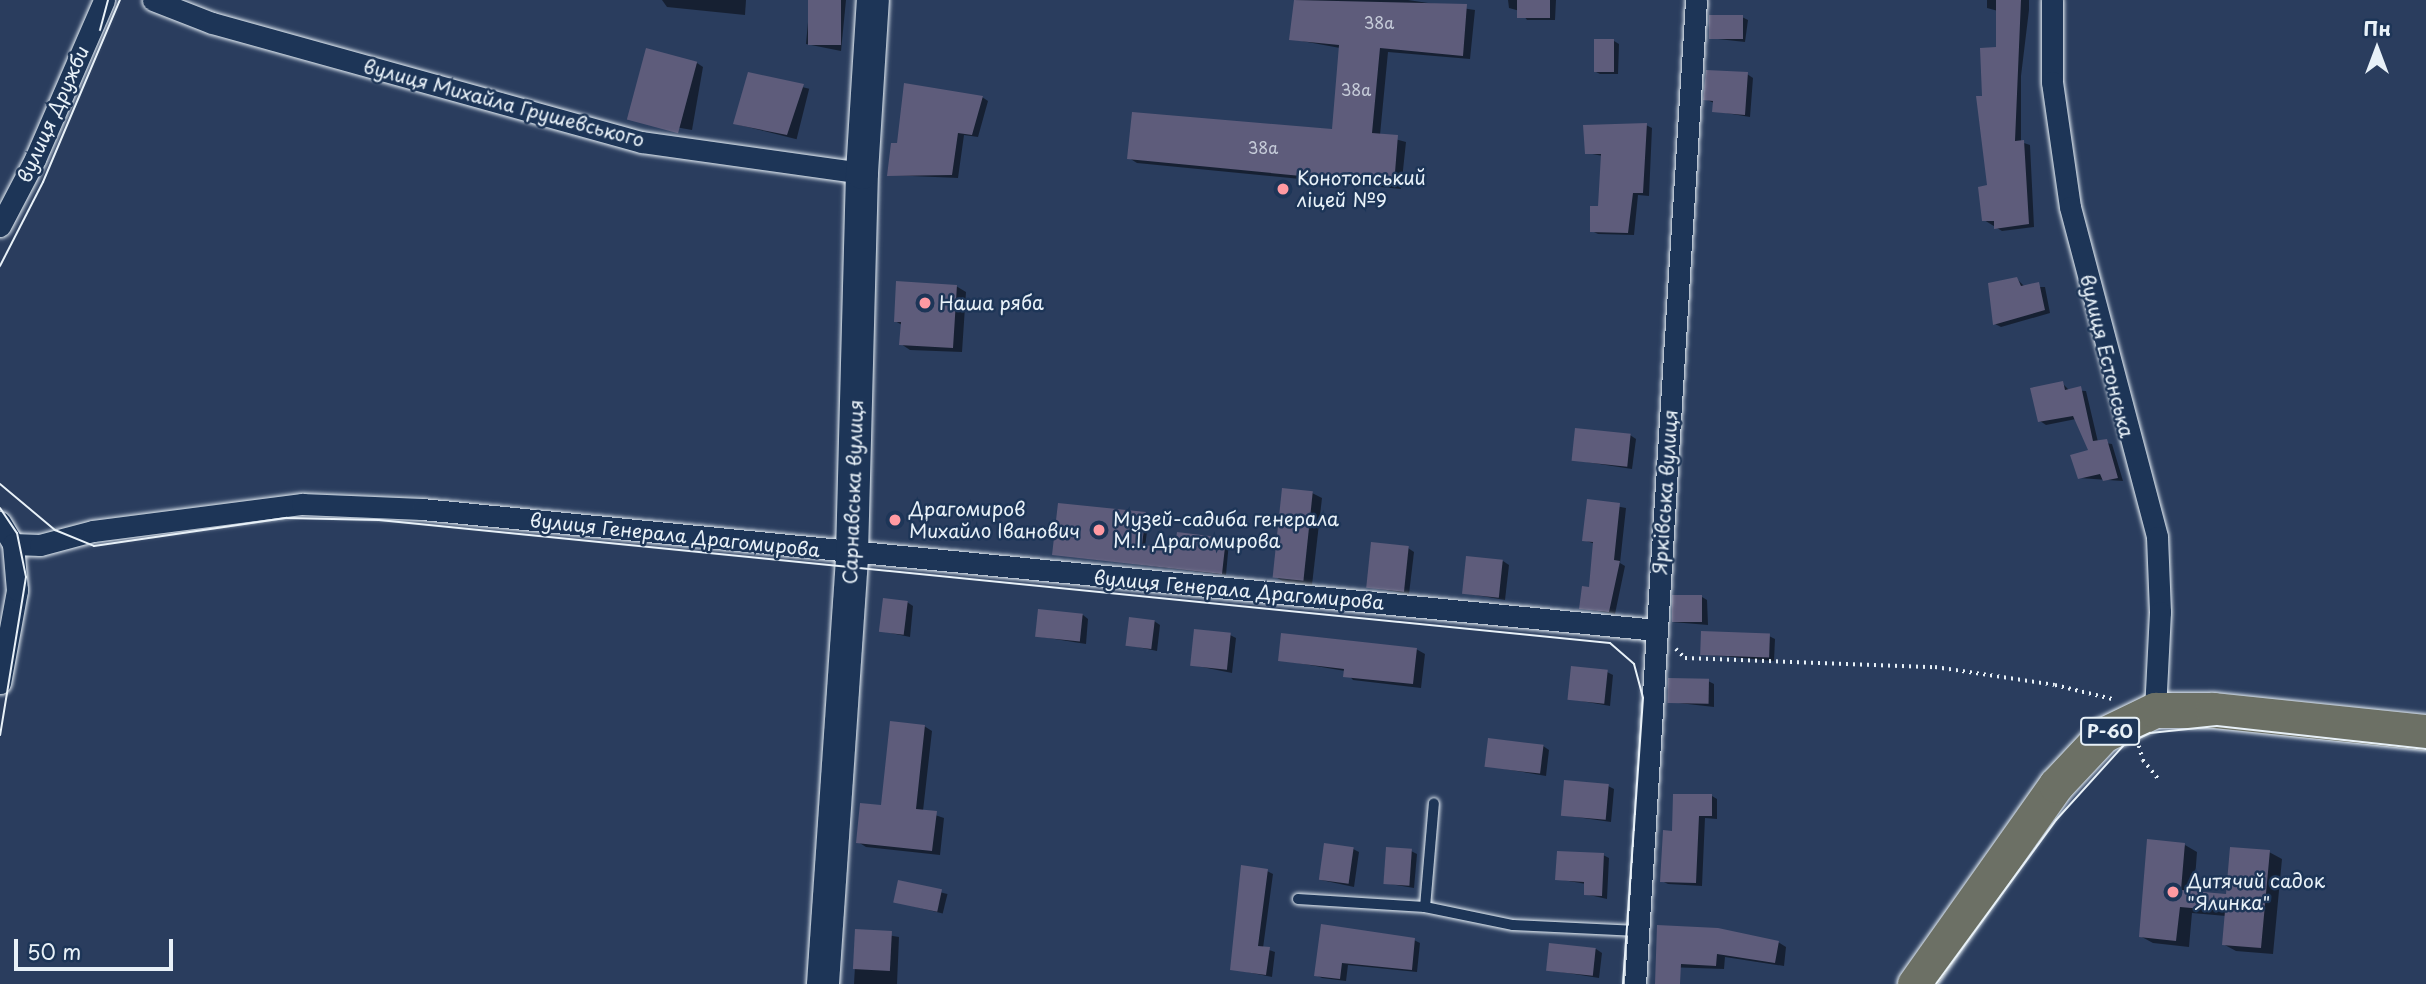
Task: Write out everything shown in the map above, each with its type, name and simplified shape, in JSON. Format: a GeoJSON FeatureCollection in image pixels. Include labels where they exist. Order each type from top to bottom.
{"type":"FeatureCollection","features":[{"type":"Feature","properties":{"kind":"main road","name":"Р-60"},"geometry":{"type":"LineString","coordinates":[[1915,984],[2056,785],[2103,734],[2144,715],[2213,710],[2426,732]]}},
{"type":"Feature","properties":{"kind":"street","name":"вулиця Дружби"},"geometry":{"type":"LineString","coordinates":[[0,226],[104,0]]}},
{"type":"Feature","properties":{"kind":"street","name":"вулиця Михайла Грушевського"},"geometry":{"type":"LineString","coordinates":[[153,0],[212,23],[642,142],[862,173]]}},
{"type":"Feature","properties":{"kind":"street","name":"Сарнавська вулиця"},"geometry":{"type":"LineString","coordinates":[[823,984],[852,554],[862,173],[873,0]]}},
{"type":"Feature","properties":{"kind":"street","name":"Ярківська вулиця"},"geometry":{"type":"LineString","coordinates":[[1635,984],[1696,0]]}},
{"type":"Feature","properties":{"kind":"street","name":"вулиця Естонська"},"geometry":{"type":"LineString","coordinates":[[2053,0],[2053,82],[2070,207],[2157,537],[2160,612],[2144,715]]}},
{"type":"Feature","properties":{"kind":"street","name":"вулиця Генерала Драгомирова"},"geometry":{"type":"LineString","coordinates":[[13,544],[40,545],[93,531],[302,504],[422,509],[852,554],[1657,630]]}},
{"type":"Feature","properties":{"kind":"street"},"geometry":{"type":"LineString","coordinates":[[0,522],[13,544],[17,590],[0,683]]}},
{"type":"Feature","properties":{"kind":"lane"},"geometry":{"type":"LineString","coordinates":[[1425,907],[1434,803]]}},
{"type":"Feature","properties":{"kind":"lane"},"geometry":{"type":"LineString","coordinates":[[1298,899],[1425,907],[1513,925],[1638,931]]}},
{"type":"Feature","properties":{"kind":"path"},"geometry":{"type":"LineString","coordinates":[[1657,630],[1685,658],[1935,667],[2055,685],[2144,715],[2143,760],[2159,780]]}},
{"type":"Feature","properties":{"kind":"building"},"geometry":{"type":"Polygon","coordinates":[[[808,0],[841,0],[841,45],[808,45],[808,0]]]}},
{"type":"Feature","properties":{"kind":"building"},"geometry":{"type":"Polygon","coordinates":[[[1294,0],[1467,4],[1463,56],[1380,48],[1372,133],[1398,135],[1394,185],[1127,159],[1132,112],[1332,129],[1339,45],[1289,40],[1294,0]]]}},
{"type":"Feature","properties":{"kind":"building"},"geometry":{"type":"Polygon","coordinates":[[[1517,0],[1550,0],[1550,18],[1517,18],[1517,0]]]}},
{"type":"Feature","properties":{"kind":"building"},"geometry":{"type":"Polygon","coordinates":[[[1996,0],[2021,0],[2015,141],[2024,140],[2029,224],[1994,229],[1994,221],[1982,221],[1978,187],[1987,185],[1976,96],[1982,96],[1980,48],[1996,47],[1996,0]]]}},
{"type":"Feature","properties":{"kind":"building"},"geometry":{"type":"Polygon","coordinates":[[[1709,15],[1743,15],[1743,39],[1709,39],[1709,15]]]}},
{"type":"Feature","properties":{"kind":"building"},"geometry":{"type":"Polygon","coordinates":[[[1594,39],[1614,39],[1614,72],[1594,72],[1594,39]]]}},
{"type":"Feature","properties":{"kind":"building"},"geometry":{"type":"Polygon","coordinates":[[[646,48],[697,62],[678,133],[627,119],[646,48]]]}},
{"type":"Feature","properties":{"kind":"building"},"geometry":{"type":"Polygon","coordinates":[[[1706,70],[1748,72],[1745,115],[1712,112],[1713,101],[1703,100],[1706,70]]]}},
{"type":"Feature","properties":{"kind":"building"},"geometry":{"type":"Polygon","coordinates":[[[748,72],[804,84],[787,135],[733,124],[748,72]]]}},
{"type":"Feature","properties":{"kind":"building"},"geometry":{"type":"Polygon","coordinates":[[[904,83],[983,96],[972,135],[958,133],[952,175],[887,176],[891,143],[897,143],[904,83]]]}},
{"type":"Feature","properties":{"kind":"building"},"geometry":{"type":"Polygon","coordinates":[[[1647,123],[1643,193],[1633,193],[1628,233],[1590,232],[1590,206],[1598,206],[1601,154],[1585,154],[1583,125],[1647,123]]]}},
{"type":"Feature","properties":{"kind":"building"},"geometry":{"type":"Polygon","coordinates":[[[2017,277],[2021,286],[2039,282],[2045,310],[1993,325],[1988,283],[2017,277]]]}},
{"type":"Feature","properties":{"kind":"building","name":"Наша ряба"},"geometry":{"type":"Polygon","coordinates":[[[896,281],[957,285],[953,348],[899,345],[901,322],[894,322],[896,281]]]}},
{"type":"Feature","properties":{"kind":"building"},"geometry":{"type":"Polygon","coordinates":[[[2063,381],[2065,390],[2081,386],[2093,441],[2107,439],[2118,478],[2103,481],[2100,474],[2078,479],[2070,455],[2088,450],[2073,416],[2038,422],[2030,388],[2063,381]]]}},
{"type":"Feature","properties":{"kind":"building"},"geometry":{"type":"Polygon","coordinates":[[[1575,428],[1631,434],[1627,467],[1572,461],[1575,428]]]}},
{"type":"Feature","properties":{"kind":"building"},"geometry":{"type":"Polygon","coordinates":[[[1282,488],[1313,491],[1303,581],[1273,578],[1282,488]]]}},
{"type":"Feature","properties":{"kind":"building"},"geometry":{"type":"Polygon","coordinates":[[[1587,499],[1620,503],[1614,560],[1620,561],[1609,612],[1579,609],[1582,586],[1589,587],[1593,542],[1582,541],[1587,499]]]}},
{"type":"Feature","properties":{"kind":"building","name":"Музей-садиба генерала М.І. Драгомирова"},"geometry":{"type":"Polygon","coordinates":[[[1058,503],[1146,512],[1142,545],[1175,548],[1177,532],[1226,538],[1222,574],[1052,555],[1058,503]]]}},
{"type":"Feature","properties":{"kind":"building"},"geometry":{"type":"Polygon","coordinates":[[[1371,542],[1409,546],[1404,592],[1366,588],[1371,542]]]}},
{"type":"Feature","properties":{"kind":"building"},"geometry":{"type":"Polygon","coordinates":[[[1466,556],[1503,560],[1499,598],[1462,594],[1466,556]]]}},
{"type":"Feature","properties":{"kind":"building"},"geometry":{"type":"Polygon","coordinates":[[[1672,595],[1702,595],[1702,622],[1672,622],[1672,595]]]}},
{"type":"Feature","properties":{"kind":"building"},"geometry":{"type":"Polygon","coordinates":[[[883,598],[908,601],[904,635],[879,632],[883,598]]]}},
{"type":"Feature","properties":{"kind":"building"},"geometry":{"type":"Polygon","coordinates":[[[1038,609],[1083,614],[1080,642],[1035,637],[1038,609]]]}},
{"type":"Feature","properties":{"kind":"building"},"geometry":{"type":"Polygon","coordinates":[[[1129,617],[1155,620],[1151,649],[1125,646],[1129,617]]]}},
{"type":"Feature","properties":{"kind":"building"},"geometry":{"type":"Polygon","coordinates":[[[1194,629],[1231,633],[1227,670],[1190,666],[1194,629]]]}},
{"type":"Feature","properties":{"kind":"building"},"geometry":{"type":"Polygon","coordinates":[[[1701,631],[1770,633],[1769,657],[1700,655],[1701,631]]]}},
{"type":"Feature","properties":{"kind":"building"},"geometry":{"type":"Polygon","coordinates":[[[1281,633],[1417,648],[1413,684],[1343,677],[1344,669],[1278,661],[1281,633]]]}},
{"type":"Feature","properties":{"kind":"building"},"geometry":{"type":"Polygon","coordinates":[[[1571,666],[1608,670],[1604,704],[1567,700],[1571,666]]]}},
{"type":"Feature","properties":{"kind":"building"},"geometry":{"type":"Polygon","coordinates":[[[1668,678],[1709,679],[1709,704],[1668,703],[1668,678]]]}},
{"type":"Feature","properties":{"kind":"building"},"geometry":{"type":"Polygon","coordinates":[[[890,721],[925,725],[916,809],[937,811],[932,851],[856,843],[860,803],[881,805],[890,721]]]}},
{"type":"Feature","properties":{"kind":"building"},"geometry":{"type":"Polygon","coordinates":[[[1488,738],[1544,745],[1540,774],[1484,767],[1488,738]]]}},
{"type":"Feature","properties":{"kind":"building"},"geometry":{"type":"Polygon","coordinates":[[[1564,780],[1609,784],[1606,820],[1561,816],[1564,780]]]}},
{"type":"Feature","properties":{"kind":"building"},"geometry":{"type":"Polygon","coordinates":[[[1673,794],[1712,794],[1712,816],[1699,816],[1696,883],[1660,882],[1663,830],[1672,831],[1673,794]]]}},
{"type":"Feature","properties":{"kind":"building","name":"Дитячий садок \"Ялинка\""},"geometry":{"type":"Polygon","coordinates":[[[2147,839],[2185,843],[2181,890],[2226,894],[2230,847],[2270,850],[2261,948],[2222,945],[2225,911],[2180,907],[2176,941],[2139,937],[2147,839]]]}},
{"type":"Feature","properties":{"kind":"building"},"geometry":{"type":"Polygon","coordinates":[[[1324,843],[1354,847],[1349,884],[1319,880],[1324,843]]]}},
{"type":"Feature","properties":{"kind":"building"},"geometry":{"type":"Polygon","coordinates":[[[1386,847],[1412,849],[1409,886],[1383,884],[1386,847]]]}},
{"type":"Feature","properties":{"kind":"building"},"geometry":{"type":"Polygon","coordinates":[[[1557,851],[1604,853],[1602,896],[1584,895],[1584,882],[1555,880],[1557,851]]]}},
{"type":"Feature","properties":{"kind":"building"},"geometry":{"type":"Polygon","coordinates":[[[1241,865],[1268,869],[1258,946],[1270,947],[1266,975],[1230,970],[1241,865]]]}},
{"type":"Feature","properties":{"kind":"building"},"geometry":{"type":"Polygon","coordinates":[[[898,880],[942,889],[937,912],[893,902],[898,880]]]}},
{"type":"Feature","properties":{"kind":"building"},"geometry":{"type":"Polygon","coordinates":[[[1321,924],[1415,938],[1412,970],[1342,963],[1340,979],[1314,976],[1321,924]]]}},
{"type":"Feature","properties":{"kind":"building"},"geometry":{"type":"Polygon","coordinates":[[[1657,925],[1718,928],[1779,941],[1775,963],[1717,954],[1716,966],[1681,964],[1680,984],[1655,984],[1657,925]]]}},
{"type":"Feature","properties":{"kind":"building"},"geometry":{"type":"Polygon","coordinates":[[[855,929],[892,931],[890,971],[853,969],[855,929]]]}},
{"type":"Feature","properties":{"kind":"building"},"geometry":{"type":"Polygon","coordinates":[[[1549,943],[1596,948],[1593,976],[1546,971],[1549,943]]]}},
{"type":"Feature","properties":{"kind":"tram line"},"geometry":{"type":"LineString","coordinates":[[100,30],[108,0]]}},
{"type":"Feature","properties":{"kind":"tram line"},"geometry":{"type":"LineString","coordinates":[[0,266],[43,182],[120,0]]}},
{"type":"Feature","properties":{"kind":"tram line"},"geometry":{"type":"LineString","coordinates":[[0,484],[55,530],[94,546],[287,518],[379,520],[1610,643],[1634,664],[1643,698],[1623,984]]}},
{"type":"Feature","properties":{"kind":"tram line"},"geometry":{"type":"LineString","coordinates":[[0,508],[17,533],[26,577],[0,735]]}},
{"type":"Feature","properties":{"kind":"tram line"},"geometry":{"type":"LineString","coordinates":[[1936,984],[2056,820],[2124,745],[2150,733],[2217,726],[2426,749]]}},
{"type":"Feature","properties":{"kind":"place","name":"Конотопський ліцей №9"},"geometry":{"type":"Point","coordinates":[1283,189]}},
{"type":"Feature","properties":{"kind":"place","name":"Наша ряба"},"geometry":{"type":"Point","coordinates":[925,303]}},
{"type":"Feature","properties":{"kind":"place","name":"Драгомиров Михайло Іванович"},"geometry":{"type":"Point","coordinates":[895,520]}},
{"type":"Feature","properties":{"kind":"place","name":"Музей-садиба генерала М.І. Драгомирова"},"geometry":{"type":"Point","coordinates":[1099,530]}},
{"type":"Feature","properties":{"kind":"place","name":"Дитячий садок \"Ялинка\""},"geometry":{"type":"Point","coordinates":[2173,892]}}]}
